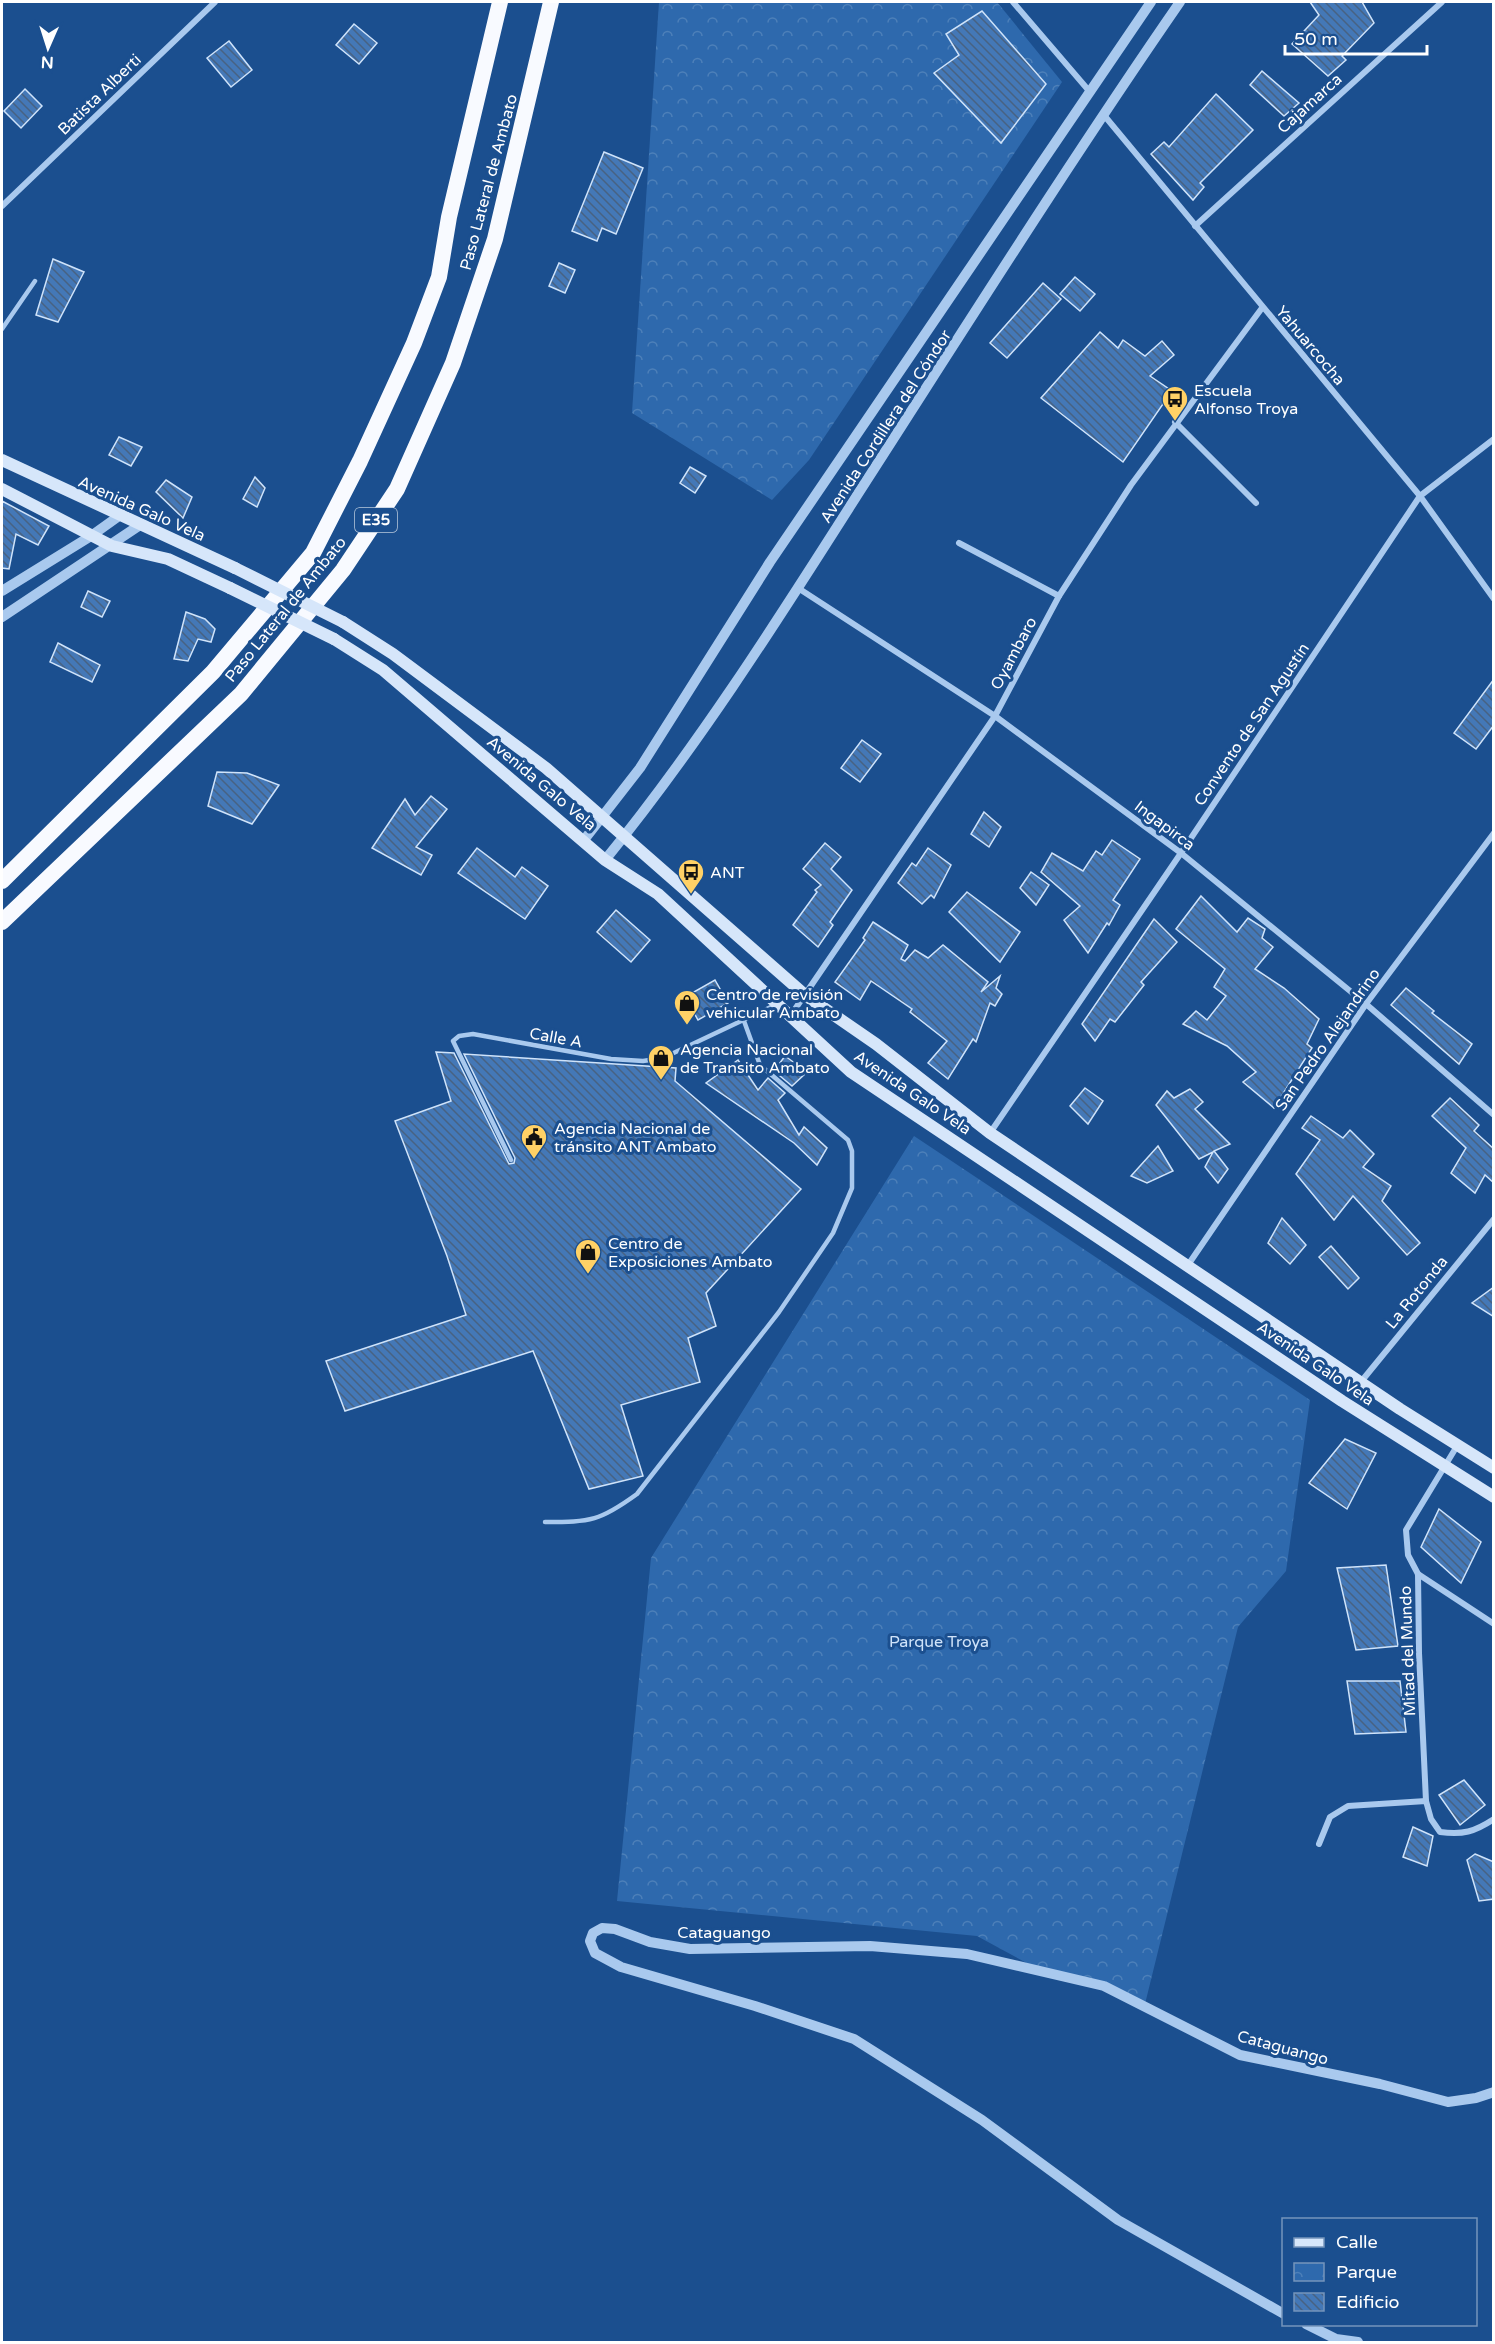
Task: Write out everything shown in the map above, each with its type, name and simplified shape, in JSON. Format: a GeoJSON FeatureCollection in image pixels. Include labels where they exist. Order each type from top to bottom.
{"type":"FeatureCollection","features":[{"type":"Feature","properties":{"kind":"highway","name":"Paso Lateral de Ambato"},"geometry":{"type":"LineString","coordinates":[[2,881],[213,672],[313,553],[370,440],[414,343],[439,278],[449,217],[500,2]]}},
{"type":"Feature","properties":{"kind":"highway","name":"Paso Lateral de Ambato"},"geometry":{"type":"LineString","coordinates":[[2,922],[241,694],[343,570],[397,489],[453,363],[495,239],[551,2]]}},
{"type":"Feature","properties":{"kind":"main road","name":"Avenida Galo Vela"},"geometry":{"type":"LineString","coordinates":[[2,460],[235,568],[343,622],[393,654],[546,768],[805,994],[876,1044],[990,1132],[1360,1383],[1494,1468]]}},
{"type":"Feature","properties":{"kind":"main road","name":"Avenida Galo Vela"},"geometry":{"type":"LineString","coordinates":[[2,489],[112,546],[168,559],[230,588],[334,639],[383,670],[605,860],[658,894],[851,1072],[1444,1468],[1494,1497]]}},
{"type":"Feature","properties":{"kind":"street"},"geometry":{"type":"LineString","coordinates":[[202,2],[209,8]]}},
{"type":"Feature","properties":{"kind":"street","name":"Batista Alberti"},"geometry":{"type":"LineString","coordinates":[[2,206],[215,2]]}},
{"type":"Feature","properties":{"kind":"street"},"geometry":{"type":"LineString","coordinates":[[1013,2],[1090,92]]}},
{"type":"Feature","properties":{"kind":"street","name":"Avenida Cordillera del Cóndor"},"geometry":{"type":"LineString","coordinates":[[584,840],[640,768],[770,562],[1151,2]]}},
{"type":"Feature","properties":{"kind":"street","name":"Avenida Cordillera del Cóndor"},"geometry":{"type":"LineString","coordinates":[[605,860],[663,788],[798,588],[1103,114],[1180,2]]}},
{"type":"Feature","properties":{"kind":"street","name":"Cajamarca"},"geometry":{"type":"LineString","coordinates":[[1195,225],[1442,2]]}},
{"type":"Feature","properties":{"kind":"street","name":"Yahuarcocha"},"geometry":{"type":"LineString","coordinates":[[1103,114],[1420,496],[1494,598]]}},
{"type":"Feature","properties":{"kind":"street","name":"Oyambaro"},"geometry":{"type":"LineString","coordinates":[[791,1015],[995,716],[1059,596],[1175,422],[1262,308]]}},
{"type":"Feature","properties":{"kind":"street"},"geometry":{"type":"LineString","coordinates":[[1175,422],[1256,503]]}},
{"type":"Feature","properties":{"kind":"street","name":"Convento de San Agustín"},"geometry":{"type":"LineString","coordinates":[[990,1132],[1181,854],[1420,496],[1494,440]]}},
{"type":"Feature","properties":{"kind":"street"},"geometry":{"type":"LineString","coordinates":[[2,591],[92,536],[119,516]]}},
{"type":"Feature","properties":{"kind":"street"},"geometry":{"type":"LineString","coordinates":[[2,617],[112,546],[140,525]]}},
{"type":"Feature","properties":{"kind":"street"},"geometry":{"type":"LineString","coordinates":[[959,543],[1059,596]]}},
{"type":"Feature","properties":{"kind":"street","name":"Ingapirca"},"geometry":{"type":"LineString","coordinates":[[798,588],[995,716],[1181,854],[1366,1004],[1494,1115]]}},
{"type":"Feature","properties":{"kind":"street","name":"San Pedro Alejandrino"},"geometry":{"type":"LineString","coordinates":[[1188,1265],[1366,1004],[1494,832]]}},
{"type":"Feature","properties":{"kind":"street","name":"La Rotonda"},"geometry":{"type":"LineString","coordinates":[[1360,1383],[1494,1218]]}},
{"type":"Feature","properties":{"kind":"street","name":"Mitad del Mundo"},"geometry":{"type":"LineString","coordinates":[[1426,1801],[1418,1574],[1408,1555],[1406,1530],[1457,1446]]}},
{"type":"Feature","properties":{"kind":"street"},"geometry":{"type":"LineString","coordinates":[[1418,1574],[1494,1624]]}},
{"type":"Feature","properties":{"kind":"street"},"geometry":{"type":"LineString","coordinates":[[1319,1844],[1330,1817],[1348,1806],[1426,1801],[1431,1819],[1440,1832],[1459,1835],[1474,1833],[1494,1819]]}},
{"type":"Feature","properties":{"kind":"street","name":"Cataguango"},"geometry":{"type":"LineString","coordinates":[[1282,2313],[1118,2220],[982,2120],[854,2039],[755,2006],[621,1967],[595,1953],[590,1941],[593,1933],[602,1928],[615,1929],[650,1942],[690,1949],[870,1946],[967,1954],[1104,1986],[1240,2055],[1380,2084],[1448,2102],[1476,2098],[1494,2092]]}},
{"type":"Feature","properties":{"kind":"street"},"geometry":{"type":"LineString","coordinates":[[1308,2326],[1336,2339],[1358,2343]]}},
{"type":"Feature","properties":{"kind":"lane"},"geometry":{"type":"LineString","coordinates":[[2,329],[34,280]]}},
{"type":"Feature","properties":{"kind":"lane","name":"Calle A"},"geometry":{"type":"LineString","coordinates":[[511,1160],[453,1041],[459,1036],[473,1034],[611,1059],[642,1061],[663,1059],[777,1004]]}},
{"type":"Feature","properties":{"kind":"lane"},"geometry":{"type":"LineString","coordinates":[[545,1522],[578,1522],[607,1516],[637,1494],[779,1312],[833,1233],[852,1188],[852,1151],[848,1140],[760,1065],[744,1021]]}},
{"type":"Feature","properties":{"kind":"green space"},"geometry":{"type":"Polygon","coordinates":[[[659,2],[997,2],[1062,82],[809,460],[772,500],[632,413],[659,2]]]}},
{"type":"Feature","properties":{"kind":"green space","name":"Parque Troya"},"geometry":{"type":"Polygon","coordinates":[[[914,1136],[1310,1400],[1286,1571],[1238,1627],[1144,2008],[1104,1986],[1043,1972],[977,1936],[617,1901],[651,1558],[914,1136]]]}},
{"type":"Feature","properties":{"kind":"building"},"geometry":{"type":"Polygon","coordinates":[[[1310,2],[1362,2],[1374,23],[1342,56],[1346,60],[1328,76],[1292,44],[1319,15],[1310,2]]]}},
{"type":"Feature","properties":{"kind":"building"},"geometry":{"type":"Polygon","coordinates":[[[982,11],[1046,84],[1001,143],[934,73],[959,55],[946,34],[982,11]]]}},
{"type":"Feature","properties":{"kind":"building"},"geometry":{"type":"Polygon","coordinates":[[[354,24],[377,43],[359,64],[336,45],[354,24]]]}},
{"type":"Feature","properties":{"kind":"building"},"geometry":{"type":"Polygon","coordinates":[[[229,41],[252,70],[231,87],[207,58],[229,41]]]}},
{"type":"Feature","properties":{"kind":"building"},"geometry":{"type":"Polygon","coordinates":[[[1262,71],[1299,103],[1284,116],[1250,85],[1262,71]]]}},
{"type":"Feature","properties":{"kind":"building"},"geometry":{"type":"Polygon","coordinates":[[[25,89],[42,106],[21,128],[4,111],[25,89]]]}},
{"type":"Feature","properties":{"kind":"building"},"geometry":{"type":"Polygon","coordinates":[[[1216,94],[1253,130],[1200,183],[1204,187],[1193,200],[1151,154],[1164,142],[1169,147],[1216,94]]]}},
{"type":"Feature","properties":{"kind":"building"},"geometry":{"type":"Polygon","coordinates":[[[604,152],[643,168],[616,234],[602,228],[597,241],[572,231],[604,152]]]}},
{"type":"Feature","properties":{"kind":"building"},"geometry":{"type":"Polygon","coordinates":[[[53,259],[84,272],[58,322],[36,315],[53,259]]]}},
{"type":"Feature","properties":{"kind":"building"},"geometry":{"type":"Polygon","coordinates":[[[559,263],[575,270],[565,293],[549,286],[559,263]]]}},
{"type":"Feature","properties":{"kind":"building"},"geometry":{"type":"Polygon","coordinates":[[[1075,277],[1095,294],[1080,311],[1060,294],[1075,277]]]}},
{"type":"Feature","properties":{"kind":"building"},"geometry":{"type":"Polygon","coordinates":[[[1043,283],[1061,299],[1007,358],[990,343],[1043,283]]]}},
{"type":"Feature","properties":{"kind":"building"},"geometry":{"type":"Polygon","coordinates":[[[1100,332],[1118,348],[1123,340],[1145,356],[1162,341],[1174,355],[1150,376],[1172,391],[1123,462],[1041,398],[1100,332]]]}},
{"type":"Feature","properties":{"kind":"building"},"geometry":{"type":"Polygon","coordinates":[[[119,437],[142,447],[131,466],[109,455],[119,437]]]}},
{"type":"Feature","properties":{"kind":"building"},"geometry":{"type":"Polygon","coordinates":[[[690,467],[706,476],[695,493],[680,483],[690,467]]]}},
{"type":"Feature","properties":{"kind":"building"},"geometry":{"type":"Polygon","coordinates":[[[255,477],[265,488],[257,507],[243,499],[255,477]]]}},
{"type":"Feature","properties":{"kind":"building"},"geometry":{"type":"Polygon","coordinates":[[[166,480],[192,497],[183,518],[156,492],[166,480]]]}},
{"type":"Feature","properties":{"kind":"building"},"geometry":{"type":"Polygon","coordinates":[[[2,501],[49,526],[38,545],[16,534],[9,569],[2,568],[2,501]]]}},
{"type":"Feature","properties":{"kind":"building"},"geometry":{"type":"Polygon","coordinates":[[[88,591],[110,601],[102,617],[81,607],[88,591]]]}},
{"type":"Feature","properties":{"kind":"building"},"geometry":{"type":"Polygon","coordinates":[[[186,612],[205,619],[215,629],[211,642],[198,639],[188,661],[174,659],[186,612]]]}},
{"type":"Feature","properties":{"kind":"building"},"geometry":{"type":"Polygon","coordinates":[[[58,643],[100,665],[92,682],[50,662],[58,643]]]}},
{"type":"Feature","properties":{"kind":"building"},"geometry":{"type":"Polygon","coordinates":[[[1494,679],[1494,725],[1476,749],[1454,733],[1494,679]]]}},
{"type":"Feature","properties":{"kind":"building"},"geometry":{"type":"Polygon","coordinates":[[[862,740],[881,754],[860,782],[841,768],[862,740]]]}},
{"type":"Feature","properties":{"kind":"building"},"geometry":{"type":"Polygon","coordinates":[[[217,772],[247,773],[279,785],[252,824],[208,806],[217,772]]]}},
{"type":"Feature","properties":{"kind":"building"},"geometry":{"type":"Polygon","coordinates":[[[431,796],[447,809],[416,847],[432,855],[421,875],[372,848],[405,799],[415,815],[431,796]]]}},
{"type":"Feature","properties":{"kind":"building"},"geometry":{"type":"Polygon","coordinates":[[[984,812],[1001,827],[989,847],[971,834],[984,812]]]}},
{"type":"Feature","properties":{"kind":"building"},"geometry":{"type":"Polygon","coordinates":[[[1112,840],[1140,859],[1113,900],[1120,905],[1109,925],[1107,923],[1088,953],[1064,920],[1080,906],[1041,872],[1052,853],[1083,871],[1096,851],[1102,855],[1112,840]]]}},
{"type":"Feature","properties":{"kind":"building"},"geometry":{"type":"Polygon","coordinates":[[[825,843],[841,857],[831,869],[852,890],[830,922],[833,925],[818,947],[793,925],[817,892],[815,890],[821,885],[803,869],[825,843]]]}},
{"type":"Feature","properties":{"kind":"building"},"geometry":{"type":"Polygon","coordinates":[[[477,848],[515,877],[522,867],[548,886],[525,919],[458,873],[477,848]]]}},
{"type":"Feature","properties":{"kind":"building"},"geometry":{"type":"Polygon","coordinates":[[[928,848],[951,865],[934,898],[931,895],[922,904],[898,883],[912,863],[916,866],[928,848]]]}},
{"type":"Feature","properties":{"kind":"building"},"geometry":{"type":"Polygon","coordinates":[[[1031,872],[1049,885],[1036,905],[1020,888],[1031,872]]]}},
{"type":"Feature","properties":{"kind":"building"},"geometry":{"type":"Polygon","coordinates":[[[967,892],[1020,932],[1000,962],[949,912],[967,892]]]}},
{"type":"Feature","properties":{"kind":"building"},"geometry":{"type":"Polygon","coordinates":[[[1201,896],[1237,932],[1248,918],[1265,929],[1262,938],[1273,947],[1255,969],[1284,988],[1319,1019],[1307,1044],[1312,1048],[1274,1108],[1243,1082],[1256,1072],[1227,1046],[1183,1024],[1196,1011],[1207,1020],[1226,996],[1214,987],[1225,969],[1176,929],[1201,896]]]}},
{"type":"Feature","properties":{"kind":"building"},"geometry":{"type":"Polygon","coordinates":[[[616,910],[650,940],[631,962],[597,932],[616,910]]]}},
{"type":"Feature","properties":{"kind":"building"},"geometry":{"type":"Polygon","coordinates":[[[1154,919],[1177,942],[1141,982],[1144,985],[1115,1022],[1110,1019],[1095,1041],[1082,1024],[1154,919]]]}},
{"type":"Feature","properties":{"kind":"building"},"geometry":{"type":"Polygon","coordinates":[[[873,922],[908,945],[901,959],[905,961],[915,950],[928,958],[943,945],[988,982],[981,992],[1000,976],[996,988],[1002,994],[995,1006],[990,1003],[976,1042],[973,1039],[948,1079],[928,1063],[947,1041],[910,1012],[912,1009],[871,981],[860,1000],[835,982],[865,940],[863,938],[873,922]]]}},
{"type":"Feature","properties":{"kind":"building"},"geometry":{"type":"Polygon","coordinates":[[[715,980],[728,1003],[698,1020],[685,997],[715,980]]]}},
{"type":"Feature","properties":{"kind":"building"},"geometry":{"type":"Polygon","coordinates":[[[1406,988],[1434,1011],[1432,1013],[1472,1044],[1459,1064],[1391,1005],[1406,988]]]}},
{"type":"Feature","properties":{"kind":"building","name":"Centro de Exposiciones Ambato"},"geometry":{"type":"Polygon","coordinates":[[[436,1052],[454,1053],[509,1164],[514,1163],[515,1158],[464,1054],[676,1068],[675,1081],[801,1189],[706,1293],[716,1326],[688,1338],[700,1382],[621,1405],[643,1476],[589,1489],[533,1351],[345,1411],[326,1361],[466,1315],[447,1256],[395,1121],[451,1101],[436,1052]]]}},
{"type":"Feature","properties":{"kind":"building"},"geometry":{"type":"Polygon","coordinates":[[[785,1056],[807,1072],[792,1086],[774,1071],[785,1056]]]}},
{"type":"Feature","properties":{"kind":"building"},"geometry":{"type":"Polygon","coordinates":[[[738,1060],[758,1090],[768,1078],[785,1093],[778,1100],[799,1135],[804,1127],[827,1148],[817,1165],[794,1143],[706,1083],[738,1060]]]}},
{"type":"Feature","properties":{"kind":"building"},"geometry":{"type":"Polygon","coordinates":[[[1085,1088],[1103,1101],[1088,1124],[1070,1106],[1085,1088]]]}},
{"type":"Feature","properties":{"kind":"building"},"geometry":{"type":"Polygon","coordinates":[[[1190,1089],[1203,1102],[1195,1109],[1230,1144],[1214,1151],[1228,1169],[1218,1183],[1205,1167],[1213,1152],[1199,1159],[1156,1105],[1167,1091],[1174,1098],[1190,1089]]]}},
{"type":"Feature","properties":{"kind":"building"},"geometry":{"type":"Polygon","coordinates":[[[1450,1098],[1479,1125],[1474,1131],[1494,1149],[1494,1183],[1485,1175],[1475,1193],[1451,1173],[1466,1148],[1432,1116],[1450,1098]]]}},
{"type":"Feature","properties":{"kind":"building"},"geometry":{"type":"Polygon","coordinates":[[[1311,1116],[1343,1138],[1350,1130],[1374,1154],[1363,1167],[1391,1186],[1382,1201],[1420,1243],[1407,1255],[1353,1196],[1334,1220],[1296,1174],[1320,1140],[1302,1128],[1311,1116]]]}},
{"type":"Feature","properties":{"kind":"building"},"geometry":{"type":"Polygon","coordinates":[[[1158,1146],[1173,1171],[1147,1183],[1131,1176],[1158,1146]]]}},
{"type":"Feature","properties":{"kind":"building"},"geometry":{"type":"Polygon","coordinates":[[[1282,1218],[1306,1245],[1290,1264],[1268,1243],[1282,1218]]]}},
{"type":"Feature","properties":{"kind":"building"},"geometry":{"type":"Polygon","coordinates":[[[1331,1246],[1359,1278],[1348,1289],[1319,1257],[1331,1246]]]}},
{"type":"Feature","properties":{"kind":"building"},"geometry":{"type":"Polygon","coordinates":[[[1494,1287],[1494,1317],[1472,1303],[1494,1287]]]}},
{"type":"Feature","properties":{"kind":"building"},"geometry":{"type":"Polygon","coordinates":[[[1345,1439],[1376,1453],[1347,1509],[1309,1483],[1345,1439]]]}},
{"type":"Feature","properties":{"kind":"building"},"geometry":{"type":"Polygon","coordinates":[[[1439,1509],[1481,1542],[1461,1583],[1421,1547],[1439,1509]]]}},
{"type":"Feature","properties":{"kind":"building"},"geometry":{"type":"Polygon","coordinates":[[[1386,1565],[1398,1646],[1356,1650],[1337,1568],[1386,1565]]]}},
{"type":"Feature","properties":{"kind":"building"},"geometry":{"type":"Polygon","coordinates":[[[1347,1681],[1400,1681],[1406,1732],[1355,1734],[1347,1681]]]}},
{"type":"Feature","properties":{"kind":"building"},"geometry":{"type":"Polygon","coordinates":[[[1464,1780],[1485,1805],[1460,1825],[1439,1795],[1464,1780]]]}},
{"type":"Feature","properties":{"kind":"building"},"geometry":{"type":"Polygon","coordinates":[[[1413,1827],[1433,1836],[1427,1866],[1403,1857],[1413,1827]]]}},
{"type":"Feature","properties":{"kind":"building"},"geometry":{"type":"Polygon","coordinates":[[[1475,1854],[1494,1862],[1494,1899],[1479,1901],[1467,1860],[1475,1854]]]}},
{"type":"Feature","properties":{"kind":"place","name":"Escuela Alfonso Troya"},"geometry":{"type":"Point","coordinates":[1175,422]}},
{"type":"Feature","properties":{"kind":"place","name":"ANT"},"geometry":{"type":"Point","coordinates":[691,895]}},
{"type":"Feature","properties":{"kind":"place","name":"Centro de revisión vehicular Ambato"},"geometry":{"type":"Point","coordinates":[687,1026]}},
{"type":"Feature","properties":{"kind":"place","name":"Agencia Nacional de Transito Ambato"},"geometry":{"type":"Point","coordinates":[661,1081]}},
{"type":"Feature","properties":{"kind":"place","name":"Agencia Nacional de tránsito ANT Ambato"},"geometry":{"type":"Point","coordinates":[534,1160]}},
{"type":"Feature","properties":{"kind":"place","name":"Centro de Exposiciones Ambato"},"geometry":{"type":"Point","coordinates":[588,1275]}}]}
